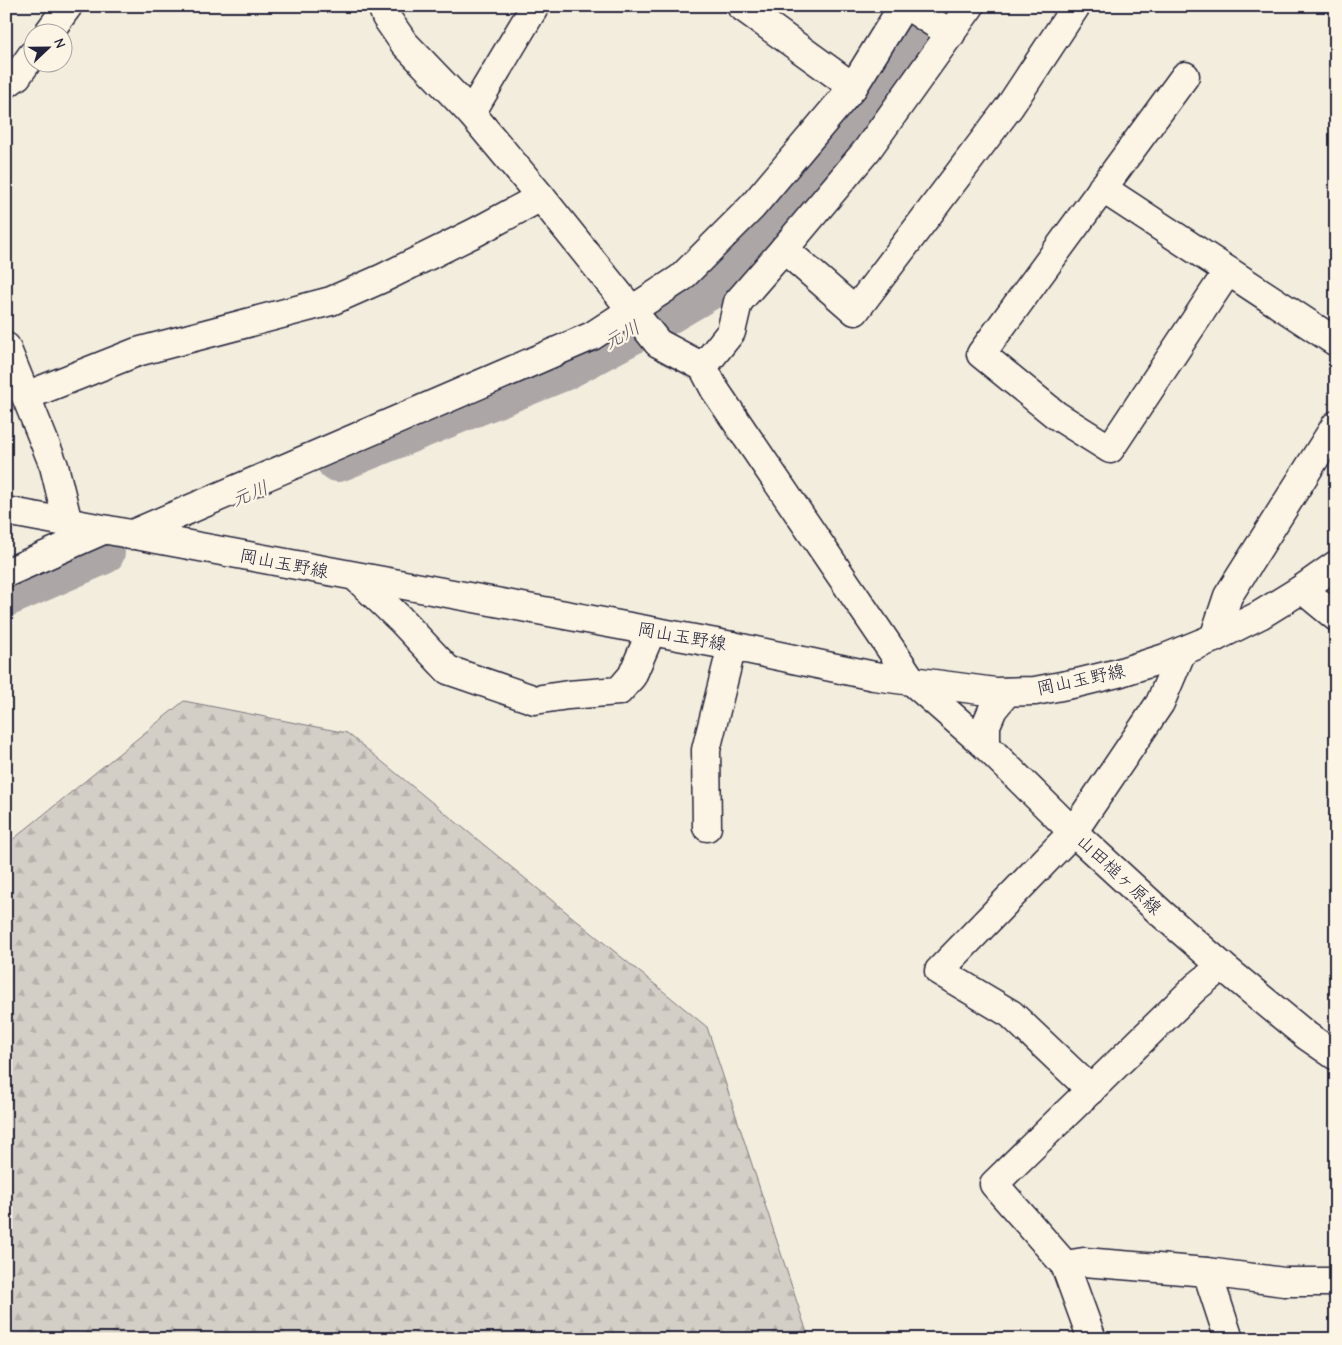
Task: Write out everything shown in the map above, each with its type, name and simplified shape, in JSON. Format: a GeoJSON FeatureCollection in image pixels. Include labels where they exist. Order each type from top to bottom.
{"type":"FeatureCollection","features":[{"type":"Feature","properties":{"kind":"street"},"geometry":{"type":"LineString","coordinates":[[56,22],[68,6]]}},
{"type":"Feature","properties":{"kind":"street"},"geometry":{"type":"LineString","coordinates":[[382,6],[386,17],[404,43],[471,113],[658,343],[703,367],[732,332],[738,302],[866,150],[946,31],[970,6]]}},
{"type":"Feature","properties":{"kind":"street"},"geometry":{"type":"LineString","coordinates":[[471,113],[535,6]]}},
{"type":"Feature","properties":{"kind":"street"},"geometry":{"type":"LineString","coordinates":[[741,6],[853,87]]}},
{"type":"Feature","properties":{"kind":"street"},"geometry":{"type":"LineString","coordinates":[[784,249],[855,311],[1010,106],[1076,6]]}},
{"type":"Feature","properties":{"kind":"street"},"geometry":{"type":"LineString","coordinates":[[130,535],[592,336],[641,322],[681,278],[752,207],[853,87],[909,8],[946,31]]}},
{"type":"Feature","properties":{"kind":"street"},"geometry":{"type":"LineString","coordinates":[[6,84],[17,76],[22,69]]}},
{"type":"Feature","properties":{"kind":"street"},"geometry":{"type":"LineString","coordinates":[[1185,76],[981,354],[1056,415],[1110,448],[1228,272]]}},
{"type":"Feature","properties":{"kind":"street"},"geometry":{"type":"LineString","coordinates":[[1102,188],[1336,342]]}},
{"type":"Feature","properties":{"kind":"street"},"geometry":{"type":"LineString","coordinates":[[26,396],[137,352],[331,300],[383,278],[541,197]]}},
{"type":"Feature","properties":{"kind":"street"},"geometry":{"type":"LineString","coordinates":[[6,347],[54,466],[68,523]]}},
{"type":"Feature","properties":{"kind":"street","name":"山田槌ヶ原線"},"geometry":{"type":"LineString","coordinates":[[703,367],[720,398],[914,682],[986,746],[1073,832],[1161,913],[1306,1036],[1336,1056]]}},
{"type":"Feature","properties":{"kind":"street"},"geometry":{"type":"LineString","coordinates":[[1214,638],[1228,596],[1336,425]]}},
{"type":"Feature","properties":{"kind":"street","name":"岡山玉野線"},"geometry":{"type":"LineString","coordinates":[[6,511],[732,646],[874,676],[995,692],[1035,691],[1118,673],[1165,658],[1214,638],[1260,615],[1336,565]]}},
{"type":"Feature","properties":{"kind":"street"},"geometry":{"type":"LineString","coordinates":[[6,573],[103,530]]}},
{"type":"Feature","properties":{"kind":"street"},"geometry":{"type":"LineString","coordinates":[[356,577],[400,619],[448,670],[535,700],[568,694],[619,691],[632,676],[651,632]]}},
{"type":"Feature","properties":{"kind":"street"},"geometry":{"type":"LineString","coordinates":[[1302,589],[1336,616]]}},
{"type":"Feature","properties":{"kind":"street"},"geometry":{"type":"LineString","coordinates":[[707,827],[706,750],[732,646]]}},
{"type":"Feature","properties":{"kind":"street"},"geometry":{"type":"LineString","coordinates":[[1091,1090],[1011,1014],[939,971],[1073,832],[1160,703],[1182,651]]}},
{"type":"Feature","properties":{"kind":"street"},"geometry":{"type":"LineString","coordinates":[[986,746],[986,725],[993,709],[1008,692]]}},
{"type":"Feature","properties":{"kind":"street"},"geometry":{"type":"LineString","coordinates":[[1092,1339],[1065,1266],[994,1184],[1196,988],[1222,966]]}},
{"type":"Feature","properties":{"kind":"street"},"geometry":{"type":"LineString","coordinates":[[1065,1266],[1084,1262],[1207,1272],[1284,1282],[1336,1282]]}},
{"type":"Feature","properties":{"kind":"street"},"geometry":{"type":"LineString","coordinates":[[1207,1272],[1230,1339]]}},
{"type":"Feature","properties":{"kind":"path"},"geometry":{"type":"LineString","coordinates":[[1309,6],[1336,15]]}},
{"type":"Feature","properties":{"kind":"green space"},"geometry":{"type":"Polygon","coordinates":[[[184,701],[347,733],[707,1027],[809,1339],[6,1339],[6,845],[184,701]]]}},
{"type":"Feature","properties":{"kind":"waterway","name":"元川"},"geometry":{"type":"LineString","coordinates":[[338,459],[563,368],[653,320],[721,280],[780,218],[876,97],[934,6]]}},
{"type":"Feature","properties":{"kind":"waterway","name":"元川"},"geometry":{"type":"LineString","coordinates":[[6,594],[102,552]]}}]}
